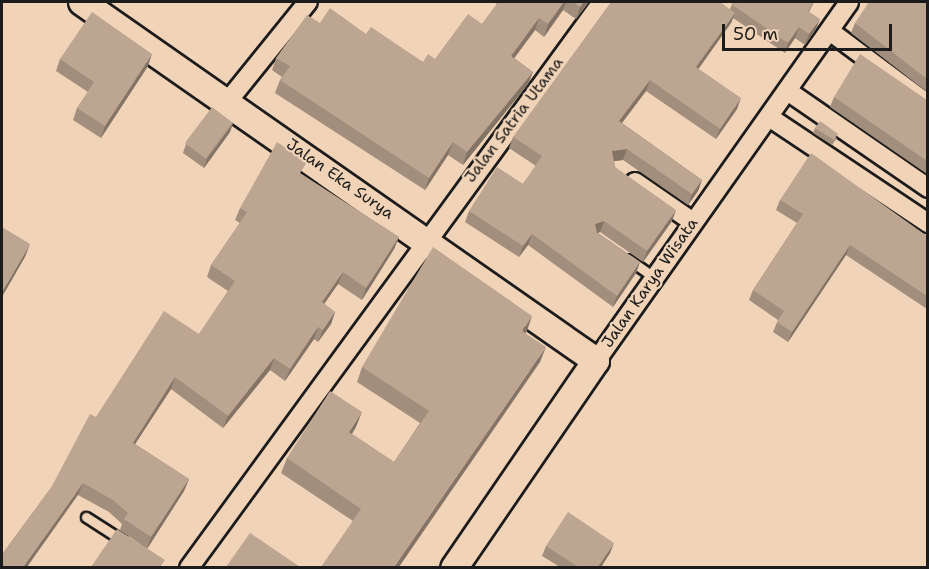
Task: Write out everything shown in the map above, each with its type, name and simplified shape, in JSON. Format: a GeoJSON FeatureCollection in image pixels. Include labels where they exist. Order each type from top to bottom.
{"type":"FeatureCollection","features":[{"type":"Feature","properties":{"kind":"street"},"geometry":{"type":"LineString","coordinates":[[228,101],[309,2]]}},
{"type":"Feature","properties":{"kind":"street","name":"Jalan Satria Utama"},"geometry":{"type":"LineString","coordinates":[[189,567],[426,239],[602,2]]}},
{"type":"Feature","properties":{"kind":"street","name":"Jalan Karya Wisata"},"geometry":{"type":"LineString","coordinates":[[454,567],[693,222],[831,32],[849,2]]}},
{"type":"Feature","properties":{"kind":"street","name":"Jalan Eka Surya"},"geometry":{"type":"LineString","coordinates":[[96,5],[596,361]]}},
{"type":"Feature","properties":{"kind":"street"},"geometry":{"type":"LineString","coordinates":[[831,32],[927,104]]}},
{"type":"Feature","properties":{"kind":"street"},"geometry":{"type":"LineString","coordinates":[[789,92],[927,188]]}},
{"type":"Feature","properties":{"kind":"street"},"geometry":{"type":"LineString","coordinates":[[769,117],[927,223]]}},
{"type":"Feature","properties":{"kind":"street"},"geometry":{"type":"LineString","coordinates":[[617,169],[693,222]]}},
{"type":"Feature","properties":{"kind":"lane"},"geometry":{"type":"LineString","coordinates":[[619,254],[655,278]]}},
{"type":"Feature","properties":{"kind":"lane"},"geometry":{"type":"LineString","coordinates":[[86,517],[135,548]]}},
{"type":"Feature","properties":{"kind":"building"},"geometry":{"type":"Polygon","coordinates":[[[499,2],[564,2],[548,24],[539,18],[511,56],[533,72],[467,152],[453,142],[429,178],[280,80],[290,66],[276,58],[307,15],[320,23],[330,8],[366,34],[371,27],[423,62],[428,54],[435,59],[468,14],[482,24],[499,2]]]}},
{"type":"Feature","properties":{"kind":"building"},"geometry":{"type":"Polygon","coordinates":[[[573,2],[584,2],[580,7],[573,2]]]}},
{"type":"Feature","properties":{"kind":"building"},"geometry":{"type":"Polygon","coordinates":[[[611,2],[720,2],[735,13],[696,67],[741,98],[720,129],[650,80],[619,121],[702,180],[692,194],[627,149],[612,151],[615,167],[676,210],[647,251],[604,221],[595,224],[597,233],[640,262],[617,296],[532,234],[523,246],[469,211],[497,167],[523,184],[542,156],[513,137],[611,2]]]}},
{"type":"Feature","properties":{"kind":"building"},"geometry":{"type":"Polygon","coordinates":[[[733,2],[813,2],[808,11],[820,19],[809,34],[799,27],[788,43],[731,4],[733,2]]]}},
{"type":"Feature","properties":{"kind":"building"},"geometry":{"type":"Polygon","coordinates":[[[869,2],[927,2],[927,79],[855,23],[869,2]]]}},
{"type":"Feature","properties":{"kind":"building"},"geometry":{"type":"Polygon","coordinates":[[[92,12],[152,54],[105,126],[77,108],[94,82],[60,59],[92,12]]]}},
{"type":"Feature","properties":{"kind":"building"},"geometry":{"type":"Polygon","coordinates":[[[860,54],[927,100],[927,161],[834,97],[860,54]]]}},
{"type":"Feature","properties":{"kind":"building"},"geometry":{"type":"Polygon","coordinates":[[[212,107],[233,123],[206,159],[185,143],[212,107]]]}},
{"type":"Feature","properties":{"kind":"building"},"geometry":{"type":"Polygon","coordinates":[[[820,121],[838,134],[834,140],[815,128],[820,121]]]}},
{"type":"Feature","properties":{"kind":"building"},"geometry":{"type":"Polygon","coordinates":[[[277,142],[307,162],[300,173],[399,237],[366,288],[343,272],[322,302],[335,312],[323,330],[318,327],[290,369],[274,358],[228,416],[175,377],[133,443],[189,479],[151,537],[124,519],[128,513],[113,500],[83,483],[23,567],[2,567],[2,554],[52,486],[90,414],[96,417],[164,311],[199,334],[235,281],[211,265],[247,212],[240,208],[277,142]]]}},
{"type":"Feature","properties":{"kind":"building"},"geometry":{"type":"Polygon","coordinates":[[[811,153],[927,236],[927,296],[850,245],[792,332],[777,322],[784,311],[753,290],[803,214],[780,200],[811,153]]]}},
{"type":"Feature","properties":{"kind":"building"},"geometry":{"type":"Polygon","coordinates":[[[2,227],[30,244],[2,292],[2,227]]]}},
{"type":"Feature","properties":{"kind":"building"},"geometry":{"type":"Polygon","coordinates":[[[433,247],[532,316],[522,331],[546,347],[394,567],[321,567],[361,509],[287,458],[330,391],[362,412],[349,432],[394,462],[429,411],[362,367],[433,247]]]}},
{"type":"Feature","properties":{"kind":"building"},"geometry":{"type":"Polygon","coordinates":[[[568,512],[614,543],[598,567],[578,567],[546,546],[568,512]]]}},
{"type":"Feature","properties":{"kind":"building"},"geometry":{"type":"Polygon","coordinates":[[[117,529],[165,560],[160,567],[91,567],[117,529]]]}},
{"type":"Feature","properties":{"kind":"building"},"geometry":{"type":"Polygon","coordinates":[[[250,533],[300,567],[226,567],[250,533]]]}}]}
